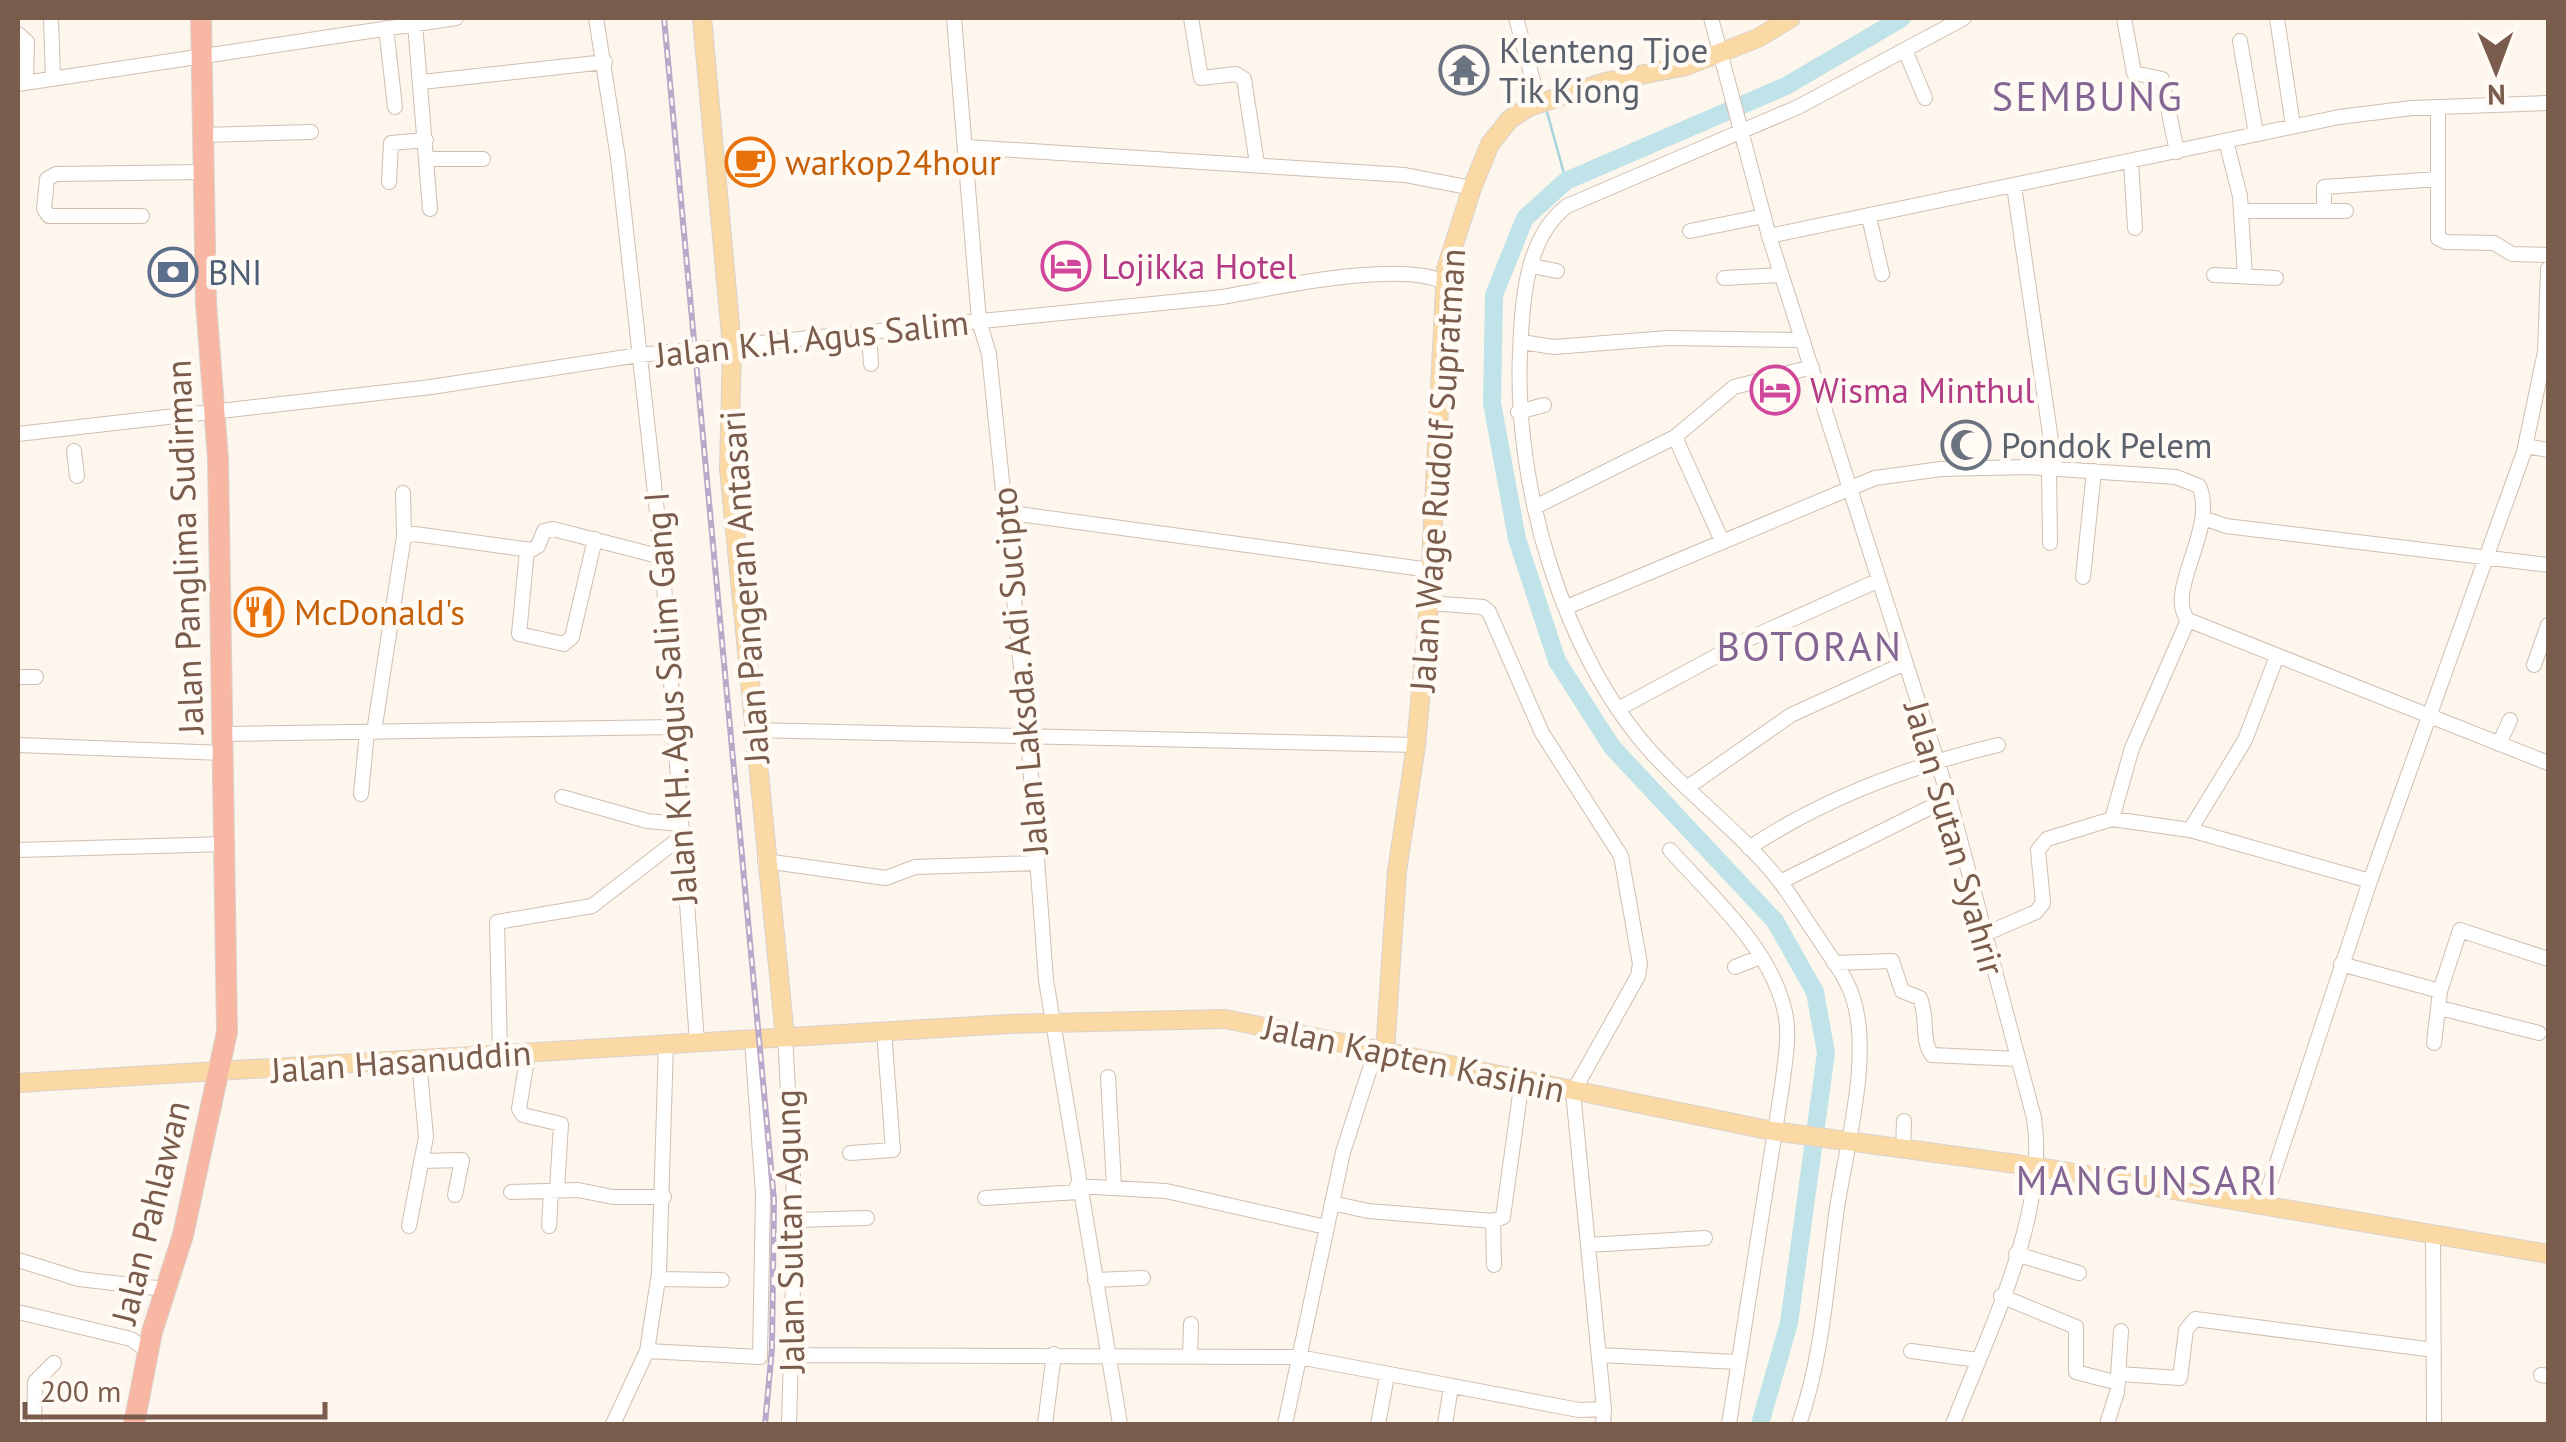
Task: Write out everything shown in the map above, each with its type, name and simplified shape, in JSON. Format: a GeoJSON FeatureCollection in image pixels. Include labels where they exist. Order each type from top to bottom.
{"type":"FeatureCollection","features":[{"type":"Feature","properties":{"kind":"highway","name":"Jalan Panglima Sudirman"},"geometry":{"type":"LineString","coordinates":[[201,18],[206,304],[215,413],[226,844],[227,1032],[218,1074]]}},
{"type":"Feature","properties":{"kind":"highway","name":"Jalan Pahlawan"},"geometry":{"type":"LineString","coordinates":[[134,1424],[150,1342],[183,1235],[218,1074]]}},
{"type":"Feature","properties":{"kind":"main road","name":"Jalan Pangeran Antasari"},"geometry":{"type":"LineString","coordinates":[[702,18],[732,347],[729,468],[784,1037]]}},
{"type":"Feature","properties":{"kind":"main road","name":"Jalan Wage Rudolf Supratman"},"geometry":{"type":"LineString","coordinates":[[1380,1051],[1429,603],[1445,284],[1448,257],[1472,188],[1497,134],[1510,119],[1539,103],[1605,82],[1686,66],[1758,38],[1792,18]]}},
{"type":"Feature","properties":{"kind":"main road","name":"Jalan Kapten Kasihin"},"geometry":{"type":"LineString","coordinates":[[784,1037],[1054,1022],[1225,1019],[1774,1132],[2039,1168],[2548,1254]]}},
{"type":"Feature","properties":{"kind":"main road","name":"Jalan Hasanuddin"},"geometry":{"type":"LineString","coordinates":[[18,1083],[218,1074],[784,1037]]}},
{"type":"Feature","properties":{"kind":"street"},"geometry":{"type":"LineString","coordinates":[[51,18],[53,78]]}},
{"type":"Feature","properties":{"kind":"street"},"geometry":{"type":"LineString","coordinates":[[18,34],[27,42],[22,83],[456,18]]}},
{"type":"Feature","properties":{"kind":"street","name":"Jalan KH. Agus Salim Gang I"},"geometry":{"type":"LineString","coordinates":[[596,18],[605,62],[662,557],[697,1042]]}},
{"type":"Feature","properties":{"kind":"street","name":"Jalan Laksda. Adi Sucipto"},"geometry":{"type":"LineString","coordinates":[[954,18],[980,321],[990,354],[1054,1022],[1078,1189],[1120,1424]]}},
{"type":"Feature","properties":{"kind":"street"},"geometry":{"type":"LineString","coordinates":[[1191,18],[1201,78],[1236,74],[1244,79],[1256,164]]}},
{"type":"Feature","properties":{"kind":"street"},"geometry":{"type":"LineString","coordinates":[[1516,18],[1539,103]]}},
{"type":"Feature","properties":{"kind":"street","name":"Jalan Sutan Syahrir"},"geometry":{"type":"LineString","coordinates":[[1710,18],[1769,236],[1948,798],[2034,1118],[2039,1168]]}},
{"type":"Feature","properties":{"kind":"street"},"geometry":{"type":"LineString","coordinates":[[1799,1424],[1818,1337],[1842,1142],[1859,1054],[1858,1020],[1847,982],[1780,882],[1654,756],[1618,709],[1582,646],[1535,507],[1518,412],[1520,342],[1532,266],[1543,231],[1567,206],[1740,132],[1964,18]]}},
{"type":"Feature","properties":{"kind":"street"},"geometry":{"type":"LineString","coordinates":[[2124,18],[2136,76],[2162,79],[2176,152]]}},
{"type":"Feature","properties":{"kind":"street"},"geometry":{"type":"LineString","coordinates":[[2277,18],[2293,126]]}},
{"type":"Feature","properties":{"kind":"street"},"geometry":{"type":"LineString","coordinates":[[415,24],[430,209]]}},
{"type":"Feature","properties":{"kind":"street"},"geometry":{"type":"LineString","coordinates":[[386,28],[395,107]]}},
{"type":"Feature","properties":{"kind":"street"},"geometry":{"type":"LineString","coordinates":[[2240,42],[2256,134]]}},
{"type":"Feature","properties":{"kind":"street"},"geometry":{"type":"LineString","coordinates":[[1906,50],[1925,98]]}},
{"type":"Feature","properties":{"kind":"street"},"geometry":{"type":"LineString","coordinates":[[422,82],[605,62]]}},
{"type":"Feature","properties":{"kind":"street"},"geometry":{"type":"LineString","coordinates":[[1769,236],[2293,126],[2376,112],[2548,103]]}},
{"type":"Feature","properties":{"kind":"street"},"geometry":{"type":"LineString","coordinates":[[2263,1205],[2341,964],[2526,446],[2544,352],[2548,256],[2512,254],[2494,243],[2441,241],[2438,107]]}},
{"type":"Feature","properties":{"kind":"street"},"geometry":{"type":"LineString","coordinates":[[204,134],[311,132]]}},
{"type":"Feature","properties":{"kind":"street"},"geometry":{"type":"LineString","coordinates":[[389,182],[391,143],[426,140]]}},
{"type":"Feature","properties":{"kind":"street"},"geometry":{"type":"LineString","coordinates":[[2226,141],[2242,211],[2245,276]]}},
{"type":"Feature","properties":{"kind":"street"},"geometry":{"type":"LineString","coordinates":[[966,148],[1405,175],[1472,188]]}},
{"type":"Feature","properties":{"kind":"street"},"geometry":{"type":"LineString","coordinates":[[426,158],[483,159]]}},
{"type":"Feature","properties":{"kind":"street"},"geometry":{"type":"LineString","coordinates":[[2131,162],[2135,228]]}},
{"type":"Feature","properties":{"kind":"street"},"geometry":{"type":"LineString","coordinates":[[142,216],[49,216],[44,209],[47,179],[56,174],[204,172]]}},
{"type":"Feature","properties":{"kind":"street"},"geometry":{"type":"LineString","coordinates":[[2324,211],[2324,186],[2438,179]]}},
{"type":"Feature","properties":{"kind":"street"},"geometry":{"type":"LineString","coordinates":[[2014,186],[2052,468],[2050,544]]}},
{"type":"Feature","properties":{"kind":"street"},"geometry":{"type":"LineString","coordinates":[[2242,211],[2346,211]]}},
{"type":"Feature","properties":{"kind":"street"},"geometry":{"type":"LineString","coordinates":[[1690,230],[1764,216]]}},
{"type":"Feature","properties":{"kind":"street"},"geometry":{"type":"LineString","coordinates":[[1869,217],[1882,274]]}},
{"type":"Feature","properties":{"kind":"street"},"geometry":{"type":"LineString","coordinates":[[1532,266],[1557,270]]}},
{"type":"Feature","properties":{"kind":"street","name":"Jalan K.H. Agus Salim"},"geometry":{"type":"LineString","coordinates":[[18,434],[432,387],[639,355],[869,334],[1410,273],[1445,284]]}},
{"type":"Feature","properties":{"kind":"street"},"geometry":{"type":"LineString","coordinates":[[1724,278],[1781,274]]}},
{"type":"Feature","properties":{"kind":"street"},"geometry":{"type":"LineString","coordinates":[[2214,274],[2276,278]]}},
{"type":"Feature","properties":{"kind":"street"},"geometry":{"type":"LineString","coordinates":[[869,334],[872,364]]}},
{"type":"Feature","properties":{"kind":"street"},"geometry":{"type":"LineString","coordinates":[[1520,342],[1554,347],[1668,338],[1803,340]]}},
{"type":"Feature","properties":{"kind":"street"},"geometry":{"type":"LineString","coordinates":[[1535,507],[1675,437],[1734,387],[1812,367]]}},
{"type":"Feature","properties":{"kind":"street"},"geometry":{"type":"LineString","coordinates":[[1518,412],[1544,404]]}},
{"type":"Feature","properties":{"kind":"street"},"geometry":{"type":"LineString","coordinates":[[1675,437],[1722,540]]}},
{"type":"Feature","properties":{"kind":"street"},"geometry":{"type":"LineString","coordinates":[[2526,446],[2548,450]]}},
{"type":"Feature","properties":{"kind":"street"},"geometry":{"type":"LineString","coordinates":[[74,451],[77,476]]}},
{"type":"Feature","properties":{"kind":"street"},"geometry":{"type":"LineString","coordinates":[[1567,608],[1848,486],[1941,469],[2052,468],[2189,480],[2202,490],[2206,520],[2181,596],[2185,618],[2144,716],[2112,819]]}},
{"type":"Feature","properties":{"kind":"street"},"geometry":{"type":"LineString","coordinates":[[2083,577],[2094,471]]}},
{"type":"Feature","properties":{"kind":"street"},"geometry":{"type":"LineString","coordinates":[[361,794],[404,536],[403,493]]}},
{"type":"Feature","properties":{"kind":"street"},"geometry":{"type":"LineString","coordinates":[[1004,512],[1430,570]]}},
{"type":"Feature","properties":{"kind":"street"},"geometry":{"type":"LineString","coordinates":[[2206,520],[2226,526],[2548,564]]}},
{"type":"Feature","properties":{"kind":"street"},"geometry":{"type":"LineString","coordinates":[[404,536],[415,534],[527,550],[536,549],[548,529],[662,557]]}},
{"type":"Feature","properties":{"kind":"street"},"geometry":{"type":"LineString","coordinates":[[527,550],[519,634],[564,644],[572,637],[594,540]]}},
{"type":"Feature","properties":{"kind":"street"},"geometry":{"type":"LineString","coordinates":[[1618,709],[1746,640],[1878,580]]}},
{"type":"Feature","properties":{"kind":"street"},"geometry":{"type":"LineString","coordinates":[[794,1355],[1299,1357],[1604,1417],[1574,1092],[1634,996],[1640,964],[1621,856],[1542,733],[1490,612],[1429,603]]}},
{"type":"Feature","properties":{"kind":"street"},"geometry":{"type":"LineString","coordinates":[[2185,618],[2202,630],[2548,763]]}},
{"type":"Feature","properties":{"kind":"street"},"geometry":{"type":"LineString","coordinates":[[2534,665],[2548,629]]}},
{"type":"Feature","properties":{"kind":"street"},"geometry":{"type":"LineString","coordinates":[[2190,830],[2245,740],[2276,656]]}},
{"type":"Feature","properties":{"kind":"street"},"geometry":{"type":"LineString","coordinates":[[1688,787],[1791,715],[1903,664]]}},
{"type":"Feature","properties":{"kind":"street"},"geometry":{"type":"LineString","coordinates":[[18,677],[36,676]]}},
{"type":"Feature","properties":{"kind":"street"},"geometry":{"type":"LineString","coordinates":[[2499,744],[2510,720]]}},
{"type":"Feature","properties":{"kind":"street"},"geometry":{"type":"LineString","coordinates":[[18,745],[223,743],[370,732],[675,727]]}},
{"type":"Feature","properties":{"kind":"street"},"geometry":{"type":"LineString","coordinates":[[755,730],[1416,745]]}},
{"type":"Feature","properties":{"kind":"street"},"geometry":{"type":"LineString","coordinates":[[1749,848],[1798,815],[1936,760],[1998,745]]}},
{"type":"Feature","properties":{"kind":"street"},"geometry":{"type":"LineString","coordinates":[[562,798],[681,831]]}},
{"type":"Feature","properties":{"kind":"street"},"geometry":{"type":"LineString","coordinates":[[1780,882],[1948,798]]}},
{"type":"Feature","properties":{"kind":"street"},"geometry":{"type":"LineString","coordinates":[[1986,934],[2036,912],[2043,903],[2041,843],[2112,819],[2190,830],[2370,881]]}},
{"type":"Feature","properties":{"kind":"street"},"geometry":{"type":"LineString","coordinates":[[500,1055],[498,922],[592,906],[681,831]]}},
{"type":"Feature","properties":{"kind":"street"},"geometry":{"type":"LineString","coordinates":[[18,850],[226,844]]}},
{"type":"Feature","properties":{"kind":"street"},"geometry":{"type":"LineString","coordinates":[[1670,850],[1760,957],[1785,1009],[1788,1036],[1729,1424]]}},
{"type":"Feature","properties":{"kind":"street"},"geometry":{"type":"LineString","coordinates":[[766,862],[886,878],[916,868],[1038,863]]}},
{"type":"Feature","properties":{"kind":"street"},"geometry":{"type":"LineString","coordinates":[[2434,1043],[2440,1000],[2460,930],[2548,959]]}},
{"type":"Feature","properties":{"kind":"street"},"geometry":{"type":"LineString","coordinates":[[1735,967],[1760,957]]}},
{"type":"Feature","properties":{"kind":"street"},"geometry":{"type":"LineString","coordinates":[[1834,963],[1892,961],[1902,991],[1920,998],[1928,1016],[1926,1048],[1932,1055],[2018,1059]]}},
{"type":"Feature","properties":{"kind":"street"},"geometry":{"type":"LineString","coordinates":[[2341,964],[2539,1033]]}},
{"type":"Feature","properties":{"kind":"street"},"geometry":{"type":"LineString","coordinates":[[850,1153],[893,1150],[884,1031]]}},
{"type":"Feature","properties":{"kind":"street","name":"Jalan Sultan Agung"},"geometry":{"type":"LineString","coordinates":[[784,1037],[795,1220],[789,1424]]}},
{"type":"Feature","properties":{"kind":"street"},"geometry":{"type":"LineString","coordinates":[[648,1351],[760,1357],[763,1195],[752,1040]]}},
{"type":"Feature","properties":{"kind":"street"},"geometry":{"type":"LineString","coordinates":[[613,1424],[648,1351],[664,1198],[666,1044]]}},
{"type":"Feature","properties":{"kind":"street"},"geometry":{"type":"LineString","coordinates":[[1285,1424],[1343,1152],[1380,1051]]}},
{"type":"Feature","properties":{"kind":"street"},"geometry":{"type":"LineString","coordinates":[[528,1053],[519,1109],[523,1115],[561,1124],[550,1226]]}},
{"type":"Feature","properties":{"kind":"street"},"geometry":{"type":"LineString","coordinates":[[410,1226],[426,1137],[419,1060]]}},
{"type":"Feature","properties":{"kind":"street"},"geometry":{"type":"LineString","coordinates":[[1108,1076],[1114,1186]]}},
{"type":"Feature","properties":{"kind":"street"},"geometry":{"type":"LineString","coordinates":[[1332,1203],[1368,1212],[1494,1221],[1502,1217],[1522,1080]]}},
{"type":"Feature","properties":{"kind":"street"},"geometry":{"type":"LineString","coordinates":[[1903,1150],[1904,1121]]}},
{"type":"Feature","properties":{"kind":"street"},"geometry":{"type":"LineString","coordinates":[[420,1161],[462,1160],[456,1195]]}},
{"type":"Feature","properties":{"kind":"street"},"geometry":{"type":"LineString","coordinates":[[1953,1424],[2016,1254],[2039,1168]]}},
{"type":"Feature","properties":{"kind":"street"},"geometry":{"type":"LineString","coordinates":[[986,1198],[1114,1186],[1200,1197],[1326,1226]]}},
{"type":"Feature","properties":{"kind":"street"},"geometry":{"type":"LineString","coordinates":[[510,1192],[593,1191],[629,1199],[664,1198]]}},
{"type":"Feature","properties":{"kind":"street"},"geometry":{"type":"LineString","coordinates":[[795,1220],[867,1218]]}},
{"type":"Feature","properties":{"kind":"street"},"geometry":{"type":"LineString","coordinates":[[1494,1221],[1494,1265]]}},
{"type":"Feature","properties":{"kind":"street"},"geometry":{"type":"LineString","coordinates":[[2433,1234],[2434,1424]]}},
{"type":"Feature","properties":{"kind":"street"},"geometry":{"type":"LineString","coordinates":[[1588,1246],[1705,1238]]}},
{"type":"Feature","properties":{"kind":"street"},"geometry":{"type":"LineString","coordinates":[[2016,1254],[2080,1273]]}},
{"type":"Feature","properties":{"kind":"street"},"geometry":{"type":"LineString","coordinates":[[18,1260],[79,1279],[165,1289]]}},
{"type":"Feature","properties":{"kind":"street"},"geometry":{"type":"LineString","coordinates":[[1095,1280],[1143,1278]]}},
{"type":"Feature","properties":{"kind":"street"},"geometry":{"type":"LineString","coordinates":[[658,1279],[722,1280]]}},
{"type":"Feature","properties":{"kind":"street"},"geometry":{"type":"LineString","coordinates":[[2001,1296],[2074,1326],[2079,1334],[2076,1372],[2118,1379],[2180,1378],[2186,1330],[2195,1319],[2434,1350]]}},
{"type":"Feature","properties":{"kind":"street"},"geometry":{"type":"LineString","coordinates":[[18,1312],[150,1342]]}},
{"type":"Feature","properties":{"kind":"street"},"geometry":{"type":"LineString","coordinates":[[1190,1356],[1191,1324]]}},
{"type":"Feature","properties":{"kind":"street"},"geometry":{"type":"LineString","coordinates":[[2107,1424],[2118,1379],[2122,1331]]}},
{"type":"Feature","properties":{"kind":"street"},"geometry":{"type":"LineString","coordinates":[[1911,1352],[1978,1360]]}},
{"type":"Feature","properties":{"kind":"street"},"geometry":{"type":"LineString","coordinates":[[1045,1424],[1054,1354]]}},
{"type":"Feature","properties":{"kind":"street"},"geometry":{"type":"LineString","coordinates":[[1599,1355],[1737,1362]]}},
{"type":"Feature","properties":{"kind":"street"},"geometry":{"type":"LineString","coordinates":[[34,1424],[35,1382],[54,1363]]}},
{"type":"Feature","properties":{"kind":"street"},"geometry":{"type":"LineString","coordinates":[[1378,1424],[1387,1376]]}},
{"type":"Feature","properties":{"kind":"street"},"geometry":{"type":"LineString","coordinates":[[1445,1424],[1451,1387]]}},
{"type":"Feature","properties":{"kind":"waterway"},"geometry":{"type":"LineString","coordinates":[[1760,1424],[1789,1323],[1826,1053],[1815,992],[1775,921],[1612,747],[1557,661],[1517,539],[1492,403],[1494,295],[1525,218],[1566,181],[1786,86],[1902,18]]}},
{"type":"Feature","properties":{"kind":"waterway"},"geometry":{"type":"LineString","coordinates":[[1547,112],[1566,181]]}},
{"type":"Feature","properties":{"kind":"railway"},"geometry":{"type":"LineString","coordinates":[[664,18],[774,1200],[772,1348],[765,1424]]}},
{"type":"Feature","properties":{"kind":"place","name":"Klenteng Tjoe Tik Kiong"},"geometry":{"type":"Point","coordinates":[1464,70]}},
{"type":"Feature","properties":{"kind":"place","name":"warkop24hour"},"geometry":{"type":"Point","coordinates":[750,162]}},
{"type":"Feature","properties":{"kind":"place","name":"Lojikka Hotel"},"geometry":{"type":"Point","coordinates":[1066,266]}},
{"type":"Feature","properties":{"kind":"place","name":"BNI"},"geometry":{"type":"Point","coordinates":[173,272]}},
{"type":"Feature","properties":{"kind":"place","name":"Wisma Minthul"},"geometry":{"type":"Point","coordinates":[1775,390]}},
{"type":"Feature","properties":{"kind":"place","name":"Pondok Pelem"},"geometry":{"type":"Point","coordinates":[1966,445]}},
{"type":"Feature","properties":{"kind":"place","name":"McDonald's"},"geometry":{"type":"Point","coordinates":[259,612]}},
{"type":"Feature","properties":{"kind":"district","name":"SEMBUNG"},"geometry":{"type":"Point","coordinates":[2088,96]}},
{"type":"Feature","properties":{"kind":"district","name":"BOTORAN"},"geometry":{"type":"Point","coordinates":[1810,646]}},
{"type":"Feature","properties":{"kind":"district","name":"MANGUNSARI"},"geometry":{"type":"Point","coordinates":[2148,1180]}}]}
